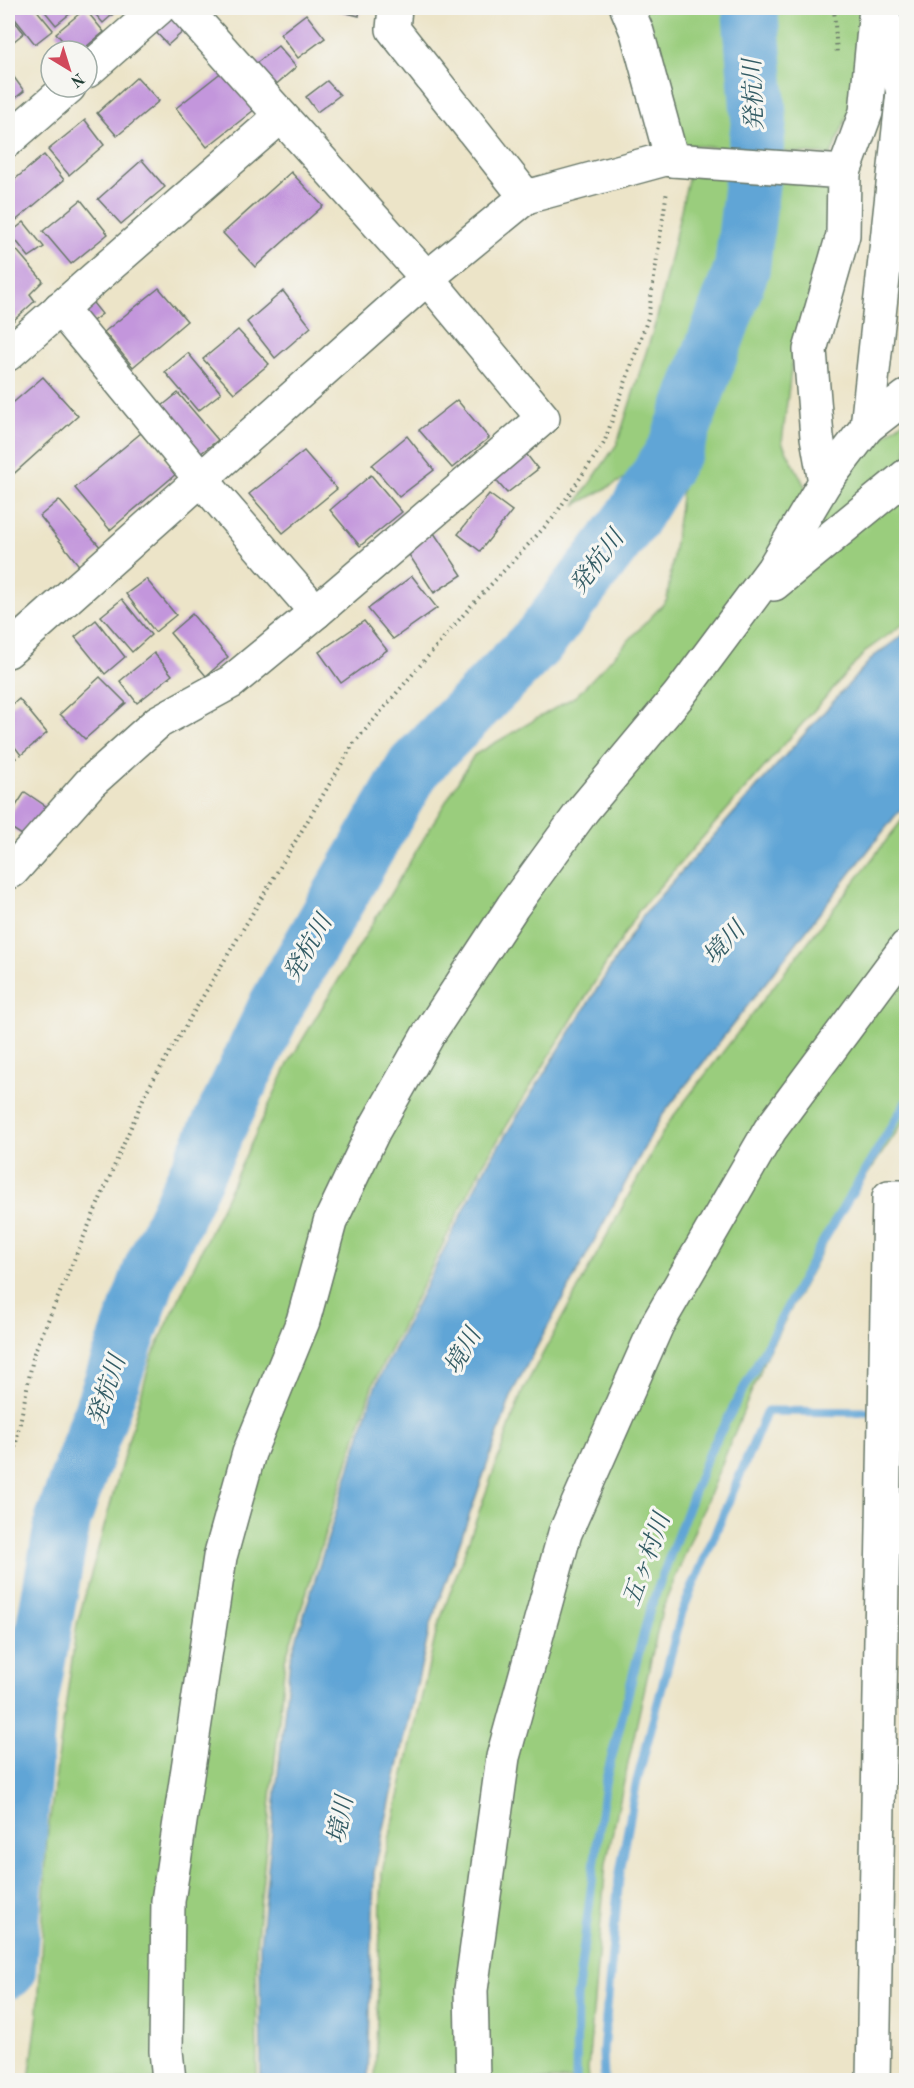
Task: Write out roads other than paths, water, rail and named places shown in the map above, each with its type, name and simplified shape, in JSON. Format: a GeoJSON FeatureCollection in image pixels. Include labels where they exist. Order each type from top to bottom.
{"type":"FeatureCollection","features":[{"type":"Feature","properties":{"kind":"street"},"geometry":{"type":"LineString","coordinates":[[99,60],[159,8]]}},
{"type":"Feature","properties":{"kind":"street"},"geometry":{"type":"LineString","coordinates":[[9,871],[90,783],[158,722],[231,682],[543,418],[427,278],[184,8]]}},
{"type":"Feature","properties":{"kind":"street"},"geometry":{"type":"LineString","coordinates":[[395,8],[393,29],[526,197]]}},
{"type":"Feature","properties":{"kind":"street"},"geometry":{"type":"LineString","coordinates":[[627,8],[637,32],[673,160]]}},
{"type":"Feature","properties":{"kind":"street"},"geometry":{"type":"LineString","coordinates":[[825,482],[817,438],[810,350],[843,235],[843,172],[866,112],[876,8]]}},
{"type":"Feature","properties":{"kind":"street"},"geometry":{"type":"LineString","coordinates":[[867,427],[904,92],[881,8]]}},
{"type":"Feature","properties":{"kind":"street"},"geometry":{"type":"LineString","coordinates":[[8,141],[55,99]]}},
{"type":"Feature","properties":{"kind":"street"},"geometry":{"type":"LineString","coordinates":[[8,354],[281,116]]}},
{"type":"Feature","properties":{"kind":"street"},"geometry":{"type":"LineString","coordinates":[[8,651],[427,278],[526,197],[669,158],[843,172]]}},
{"type":"Feature","properties":{"kind":"street"},"geometry":{"type":"LineString","coordinates":[[60,308],[200,478],[316,612]]}},
{"type":"Feature","properties":{"kind":"street"},"geometry":{"type":"LineString","coordinates":[[169,2080],[166,2052],[168,1901],[220,1557],[249,1453],[303,1321],[330,1222],[374,1130],[428,1035],[513,906],[584,810],[679,695],[745,608],[773,570],[825,482],[867,427],[906,397]]}},
{"type":"Feature","properties":{"kind":"street"},"geometry":{"type":"LineString","coordinates":[[745,608],[906,476]]}},
{"type":"Feature","properties":{"kind":"street"},"geometry":{"type":"LineString","coordinates":[[473,2080],[471,1990],[503,1757],[565,1533],[657,1325],[770,1130],[906,947]]}},
{"type":"Feature","properties":{"kind":"street"},"geometry":{"type":"LineString","coordinates":[[873,2080],[889,1197],[906,1197]]}},
{"type":"Feature","properties":{"kind":"water","name":"境川"},"geometry":{"type":"Polygon","coordinates":[[[906,633],[906,805],[895,816],[661,1117],[513,1391],[430,1627],[374,1872],[368,2080],[261,2080],[260,1946],[290,1660],[375,1387],[485,1168],[644,914],[873,657],[906,633]]]}},
{"type":"Feature","properties":{"kind":"waterway","name":"発杭川"},"geometry":{"type":"LineString","coordinates":[[8,1971],[28,1715],[63,1520],[152,1267],[277,1004],[414,767],[540,639],[631,520],[676,447],[742,268],[759,120],[750,8]]}},
{"type":"Feature","properties":{"kind":"waterway","name":"五ヶ村川"},"geometry":{"type":"LineString","coordinates":[[576,2080],[577,1997],[605,1783],[650,1609],[707,1457],[819,1248],[906,1102]]}},
{"type":"Feature","properties":{"kind":"waterway"},"geometry":{"type":"LineString","coordinates":[[604,2080],[603,2051],[619,1878],[636,1785],[682,1612],[767,1411],[873,1412]]}},
{"type":"Feature","properties":{"kind":"waterway"},"geometry":{"type":"LineString","coordinates":[[900,1412],[906,1412]]}}]}
